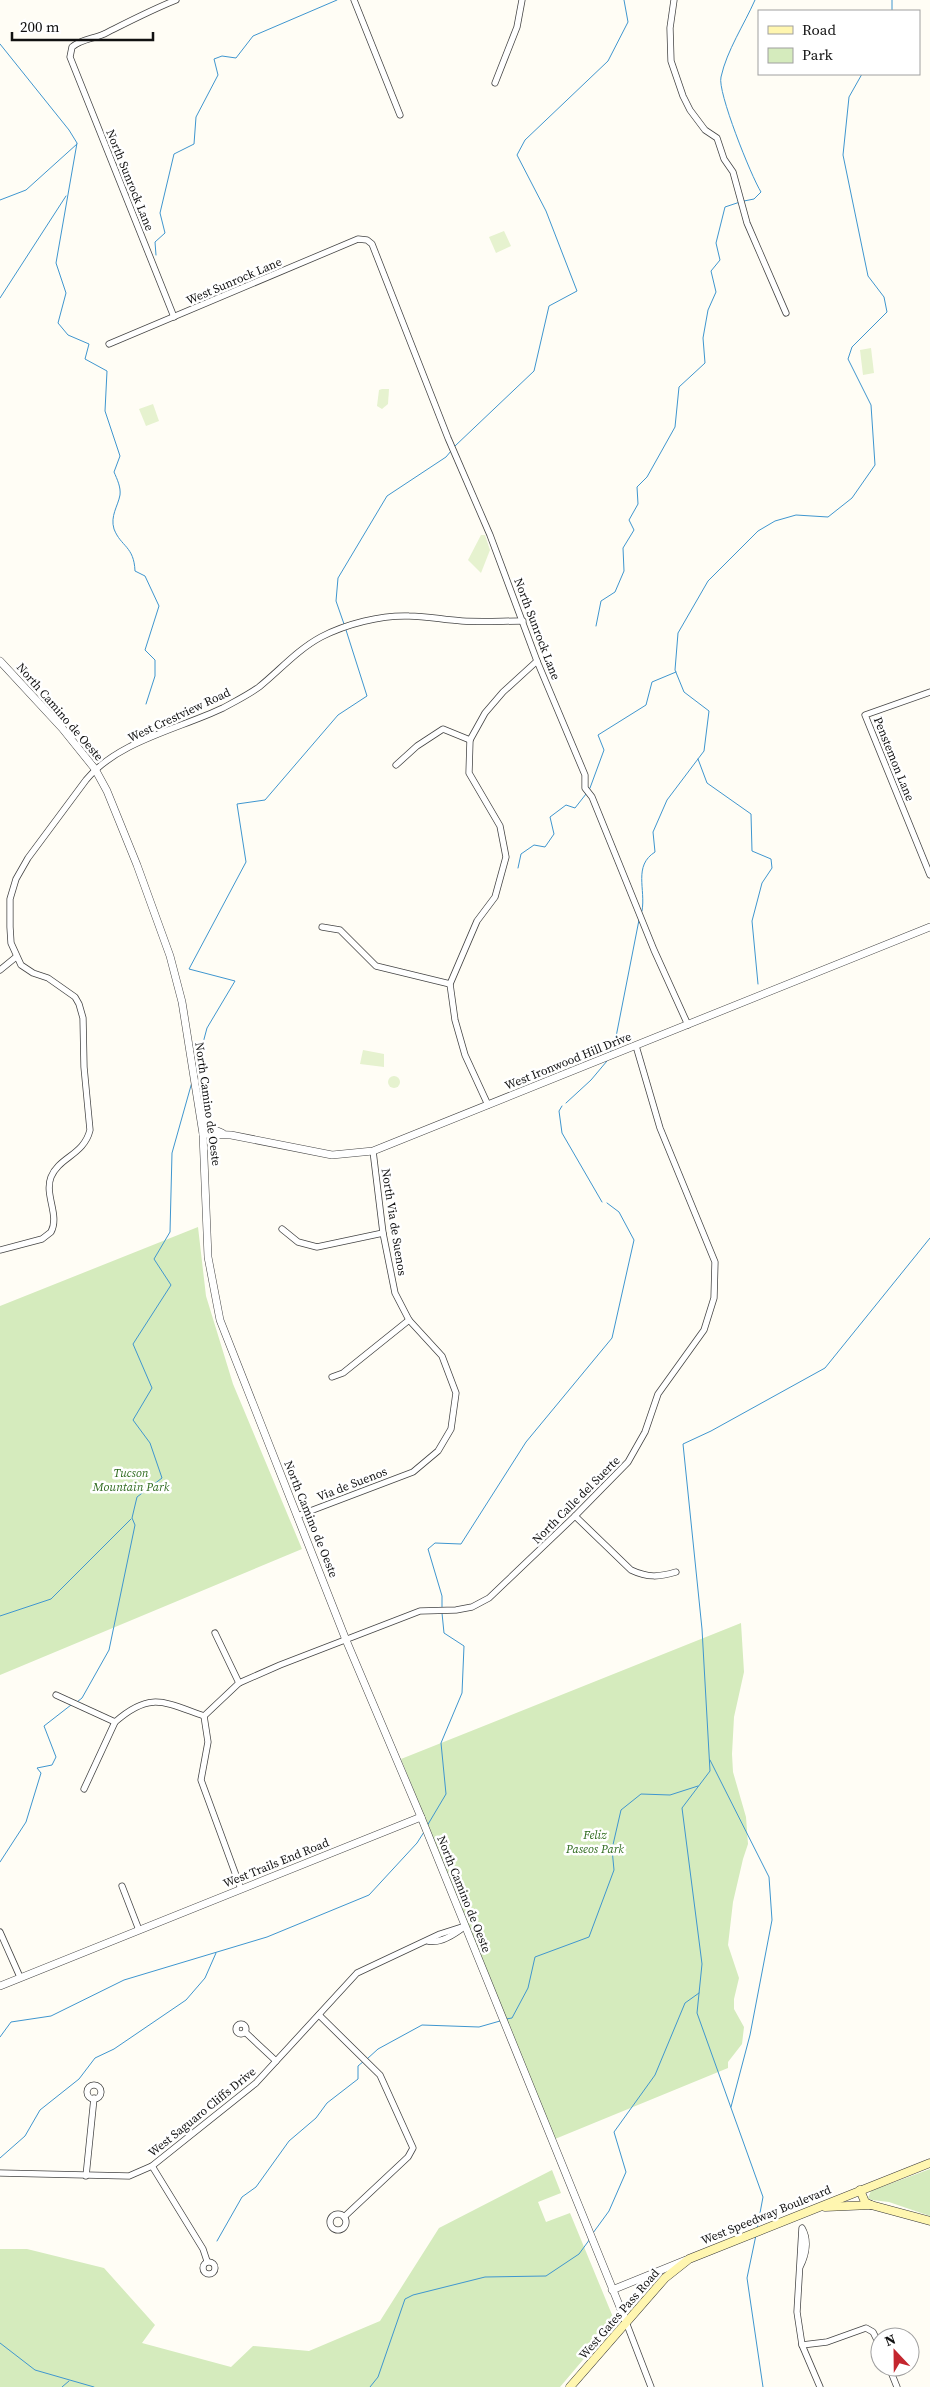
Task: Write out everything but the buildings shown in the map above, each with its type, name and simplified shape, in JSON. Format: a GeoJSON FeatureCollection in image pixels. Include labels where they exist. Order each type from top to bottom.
{"type":"FeatureCollection","features":[{"type":"Feature","properties":{"kind":"main road","name":"West Speedway Boulevard"},"geometry":{"type":"LineString","coordinates":[[689,2259],[930,2163]]}},
{"type":"Feature","properties":{"kind":"main road"},"geometry":{"type":"LineString","coordinates":[[860,2190],[865,2202],[871,2205],[930,2221]]}},
{"type":"Feature","properties":{"kind":"main road"},"geometry":{"type":"LineString","coordinates":[[813,2208],[871,2205]]}},
{"type":"Feature","properties":{"kind":"main road","name":"West Gates Pass Road"},"geometry":{"type":"LineString","coordinates":[[570,2387],[665,2278],[689,2259]]}},
{"type":"Feature","properties":{"kind":"street","name":"North Sunrock Lane"},"geometry":{"type":"LineString","coordinates":[[174,317],[70,57],[72,47],[79,42],[102,35],[144,12],[176,0]]}},
{"type":"Feature","properties":{"kind":"street"},"geometry":{"type":"LineString","coordinates":[[354,0],[400,115]]}},
{"type":"Feature","properties":{"kind":"street"},"geometry":{"type":"LineString","coordinates":[[494,83],[517,27],[522,0]]}},
{"type":"Feature","properties":{"kind":"street"},"geometry":{"type":"LineString","coordinates":[[674,0],[670,28],[671,61],[683,96],[690,110],[705,130],[718,138],[724,159],[734,172],[747,223],[786,313]]}},
{"type":"Feature","properties":{"kind":"street","name":"North Sunrock Lane"},"geometry":{"type":"LineString","coordinates":[[367,240],[375,251],[448,438],[490,535],[537,661],[585,775],[586,788],[592,797],[654,950],[688,1025]]}},
{"type":"Feature","properties":{"kind":"street","name":"West Sunrock Lane"},"geometry":{"type":"LineString","coordinates":[[109,344],[353,241],[367,240]]}},
{"type":"Feature","properties":{"kind":"street","name":"West Crestview Road"},"geometry":{"type":"LineString","coordinates":[[95,769],[119,754],[159,734],[222,708],[258,688],[299,652],[321,637],[344,627],[378,619],[408,615],[462,621],[523,621]]}},
{"type":"Feature","properties":{"kind":"street","name":"North Camino de Oeste"},"geometry":{"type":"LineString","coordinates":[[0,661],[62,728],[95,769],[137,865],[176,977],[203,1134],[208,1257],[220,1320],[346,1640],[421,1818],[652,2387]]}},
{"type":"Feature","properties":{"kind":"street"},"geometry":{"type":"LineString","coordinates":[[488,1105],[465,1055],[455,1020],[450,984],[478,921],[495,897],[506,857],[500,826],[469,773],[470,740],[485,713],[503,692],[537,661]]}},
{"type":"Feature","properties":{"kind":"street","name":"Penstemon Lane"},"geometry":{"type":"LineString","coordinates":[[930,692],[865,715],[930,875]]}},
{"type":"Feature","properties":{"kind":"street"},"geometry":{"type":"LineString","coordinates":[[396,765],[442,729],[470,740]]}},
{"type":"Feature","properties":{"kind":"street"},"geometry":{"type":"LineString","coordinates":[[0,1250],[42,1239],[51,1232],[54,1218],[50,1196],[50,1178],[60,1165],[81,1148],[88,1138],[90,1130],[84,1067],[83,1018],[79,1004],[74,997],[48,978],[27,969],[16,958],[11,943],[10,899],[16,879],[28,858],[95,769]]}},
{"type":"Feature","properties":{"kind":"street","name":"West Ironwood Hill Drive"},"geometry":{"type":"LineString","coordinates":[[203,1134],[224,1134],[332,1154],[373,1151],[930,926]]}},
{"type":"Feature","properties":{"kind":"street"},"geometry":{"type":"LineString","coordinates":[[322,927],[340,930],[376,966],[450,984]]}},
{"type":"Feature","properties":{"kind":"street"},"geometry":{"type":"LineString","coordinates":[[0,970],[16,958]]}},
{"type":"Feature","properties":{"kind":"street","name":"North Calle del Suerte"},"geometry":{"type":"LineString","coordinates":[[204,1716],[239,1683],[280,1665],[420,1611],[472,1607],[489,1598],[575,1516],[628,1462],[645,1432],[658,1394],[704,1330],[714,1298],[714,1262],[660,1128],[636,1046]]}},
{"type":"Feature","properties":{"kind":"street"},"geometry":{"type":"LineString","coordinates":[[199,1111],[215,1130],[224,1134]]}},
{"type":"Feature","properties":{"kind":"street","name":"North Via de Suenos"},"geometry":{"type":"LineString","coordinates":[[373,1151],[383,1233],[395,1293],[409,1320],[442,1356],[456,1393],[450,1429],[438,1451],[413,1472]]}},
{"type":"Feature","properties":{"kind":"street"},"geometry":{"type":"LineString","coordinates":[[282,1229],[298,1242],[317,1246],[383,1233]]}},
{"type":"Feature","properties":{"kind":"street"},"geometry":{"type":"LineString","coordinates":[[332,1377],[343,1373],[409,1320]]}},
{"type":"Feature","properties":{"kind":"street","name":"Via de Suenos"},"geometry":{"type":"LineString","coordinates":[[298,1516],[413,1472]]}},
{"type":"Feature","properties":{"kind":"street"},"geometry":{"type":"LineString","coordinates":[[575,1516],[631,1570],[655,1577],[676,1572]]}},
{"type":"Feature","properties":{"kind":"street"},"geometry":{"type":"LineString","coordinates":[[215,1633],[239,1683]]}},
{"type":"Feature","properties":{"kind":"street"},"geometry":{"type":"LineString","coordinates":[[56,1695],[115,1722]]}},
{"type":"Feature","properties":{"kind":"street"},"geometry":{"type":"LineString","coordinates":[[84,1789],[115,1722],[130,1709],[144,1703],[162,1701],[204,1716],[208,1742],[201,1780],[241,1889]]}},
{"type":"Feature","properties":{"kind":"street","name":"West Trails End Road"},"geometry":{"type":"LineString","coordinates":[[0,1986],[421,1818]]}},
{"type":"Feature","properties":{"kind":"street"},"geometry":{"type":"LineString","coordinates":[[122,1886],[139,1930]]}},
{"type":"Feature","properties":{"kind":"street","name":"West Saguaro Cliffs Drive"},"geometry":{"type":"LineString","coordinates":[[0,2173],[129,2176],[152,2166],[256,2083],[357,1973],[379,1961],[456,1928],[465,1926]]}},
{"type":"Feature","properties":{"kind":"street"},"geometry":{"type":"LineString","coordinates":[[0,1932],[20,1977]]}},
{"type":"Feature","properties":{"kind":"street"},"geometry":{"type":"LineString","coordinates":[[319,2015],[380,2075],[415,2151],[344,2217]]}},
{"type":"Feature","properties":{"kind":"street"},"geometry":{"type":"LineString","coordinates":[[245,2032],[276,2061]]}},
{"type":"Feature","properties":{"kind":"street"},"geometry":{"type":"LineString","coordinates":[[86,2176],[94,2098]]}},
{"type":"Feature","properties":{"kind":"street"},"geometry":{"type":"LineString","coordinates":[[152,2166],[203,2250],[207,2261]]}},
{"type":"Feature","properties":{"kind":"street"},"geometry":{"type":"LineString","coordinates":[[799,2214],[806,2236],[804,2259],[800,2267],[797,2312],[802,2345],[820,2387]]}},
{"type":"Feature","properties":{"kind":"street","name":"West Speedway Boulevard"},"geometry":{"type":"LineString","coordinates":[[612,2290],[689,2259]]}},
{"type":"Feature","properties":{"kind":"street"},"geometry":{"type":"LineString","coordinates":[[802,2345],[827,2342],[870,2327]]}},
{"type":"Feature","properties":{"kind":"green space"},"geometry":{"type":"Polygon","coordinates":[[[504,231],[511,246],[496,253],[489,237],[504,231]]]}},
{"type":"Feature","properties":{"kind":"green space"},"geometry":{"type":"Polygon","coordinates":[[[871,348],[874,373],[863,375],[860,350],[871,348]]]}},
{"type":"Feature","properties":{"kind":"green space"},"geometry":{"type":"Polygon","coordinates":[[[389,389],[388,404],[382,409],[377,406],[379,390],[389,389]]]}},
{"type":"Feature","properties":{"kind":"green space"},"geometry":{"type":"Polygon","coordinates":[[[153,404],[159,421],[146,426],[139,409],[153,404]]]}},
{"type":"Feature","properties":{"kind":"green space"},"geometry":{"type":"Polygon","coordinates":[[[481,535],[485,535],[490,550],[481,573],[468,560],[481,535]]]}},
{"type":"Feature","properties":{"kind":"green space"},"geometry":{"type":"Polygon","coordinates":[[[363,1050],[384,1054],[384,1067],[360,1064],[363,1050]]]}},
{"type":"Feature","properties":{"kind":"green space"},"geometry":{"type":"Polygon","coordinates":[[[392,1076],[396,1076],[400,1082],[396,1088],[392,1088],[388,1084],[388,1080],[392,1076]]]}},
{"type":"Feature","properties":{"kind":"green space","name":"Tucson Mountain Park"},"geometry":{"type":"Polygon","coordinates":[[[198,1227],[206,1296],[233,1384],[302,1549],[0,1675],[0,1306],[198,1227]]]}},
{"type":"Feature","properties":{"kind":"green space","name":"Feliz Paseos Park"},"geometry":{"type":"Polygon","coordinates":[[[741,1623],[744,1672],[734,1717],[732,1754],[733,1772],[746,1817],[748,1844],[733,1902],[728,1945],[739,1978],[734,1999],[734,2009],[744,2027],[742,2044],[728,2062],[728,2068],[555,2139],[401,1759],[741,1623]]]}},
{"type":"Feature","properties":{"kind":"green space"},"geometry":{"type":"Polygon","coordinates":[[[930,2169],[930,2216],[889,2202],[868,2198],[871,2191],[930,2169]]]}},
{"type":"Feature","properties":{"kind":"green space"},"geometry":{"type":"Polygon","coordinates":[[[552,2170],[561,2193],[538,2202],[546,2222],[570,2213],[615,2322],[560,2387],[0,2387],[0,2249],[27,2249],[104,2268],[155,2325],[142,2343],[231,2367],[253,2346],[309,2351],[380,2321],[439,2228],[552,2170]]]}},
{"type":"Feature","properties":{"kind":"waterway"},"geometry":{"type":"LineString","coordinates":[[156,255],[155,242],[165,233],[160,213],[174,154],[194,144],[196,117],[218,75],[214,59],[222,56],[236,58],[253,36],[337,0]]}},
{"type":"Feature","properties":{"kind":"waterway"},"geometry":{"type":"LineString","coordinates":[[455,446],[534,371],[549,306],[577,291],[546,211],[517,155],[525,140],[608,61],[628,22],[624,0]]}},
{"type":"Feature","properties":{"kind":"waterway"},"geometry":{"type":"LineString","coordinates":[[744,201],[754,199],[761,192],[729,115],[721,85],[721,77],[731,47],[755,0]]}},
{"type":"Feature","properties":{"kind":"waterway"},"geometry":{"type":"LineString","coordinates":[[892,0],[892,10]]}},
{"type":"Feature","properties":{"kind":"waterway"},"geometry":{"type":"LineString","coordinates":[[0,44],[69,130],[77,143],[56,263],[66,293],[58,323],[68,335],[89,344],[85,359],[107,371],[105,411],[120,456],[114,472],[120,492],[114,515],[114,529],[130,551],[135,571],[145,576],[159,606],[145,650],[155,660],[155,676],[146,704]]}},
{"type":"Feature","properties":{"kind":"waterway"},"geometry":{"type":"LineString","coordinates":[[642,911],[642,871],[648,858],[655,852],[653,832],[667,800],[704,751],[709,711],[684,692],[675,670],[678,633],[708,581],[758,531],[775,521],[796,515],[828,517],[852,498],[875,465],[871,405],[848,359],[852,347],[887,312],[884,297],[868,276],[843,155],[849,97],[861,75]]}},
{"type":"Feature","properties":{"kind":"waterway"},"geometry":{"type":"LineString","coordinates":[[0,200],[26,190],[77,144]]}},
{"type":"Feature","properties":{"kind":"waterway"},"geometry":{"type":"LineString","coordinates":[[0,298],[66,196]]}},
{"type":"Feature","properties":{"kind":"waterway"},"geometry":{"type":"LineString","coordinates":[[596,626],[601,601],[615,592],[624,571],[623,548],[634,530],[629,520],[638,504],[637,487],[647,477],[675,427],[679,387],[705,363],[703,338],[708,310],[716,292],[711,271],[720,260],[716,243],[725,207],[740,202]]}},
{"type":"Feature","properties":{"kind":"waterway"},"geometry":{"type":"LineString","coordinates":[[344,624],[336,601],[338,578],[387,496],[446,457],[451,451]]}},
{"type":"Feature","properties":{"kind":"waterway"},"geometry":{"type":"LineString","coordinates":[[196,1069],[207,1028],[235,981],[189,969],[246,862],[237,804],[265,800],[338,715],[367,696],[346,630]]}},
{"type":"Feature","properties":{"kind":"waterway"},"geometry":{"type":"LineString","coordinates":[[590,788],[604,750],[598,735],[646,705],[652,682],[676,672]]}},
{"type":"Feature","properties":{"kind":"waterway"},"geometry":{"type":"LineString","coordinates":[[698,759],[707,783],[751,814],[752,851],[771,859],[772,868],[762,883],[752,921],[758,984]]}},
{"type":"Feature","properties":{"kind":"waterway"},"geometry":{"type":"LineString","coordinates":[[518,868],[521,854],[534,845],[545,847],[554,834],[550,817],[566,805],[575,808],[586,794]]}},
{"type":"Feature","properties":{"kind":"waterway"},"geometry":{"type":"LineString","coordinates":[[610,1052],[615,1042],[639,920]]}},
{"type":"Feature","properties":{"kind":"waterway"},"geometry":{"type":"LineString","coordinates":[[566,1103],[591,1080],[607,1061]]}},
{"type":"Feature","properties":{"kind":"waterway"},"geometry":{"type":"LineString","coordinates":[[77,1702],[82,1698],[109,1650],[135,1525],[132,1518],[137,1497],[162,1478],[150,1443],[133,1420],[152,1388],[133,1344],[171,1285],[154,1259],[170,1232],[172,1153],[192,1082]]}},
{"type":"Feature","properties":{"kind":"waterway"},"geometry":{"type":"LineString","coordinates":[[562,1106],[559,1111],[562,1133],[602,1202]]}},
{"type":"Feature","properties":{"kind":"waterway"},"geometry":{"type":"LineString","coordinates":[[442,1609],[442,1596],[428,1549],[435,1543],[461,1544],[526,1442],[612,1338],[634,1240],[619,1212],[607,1203]]}},
{"type":"Feature","properties":{"kind":"waterway"},"geometry":{"type":"LineString","coordinates":[[757,2229],[763,2197],[697,2013],[702,1964],[682,1808],[710,1771],[702,1629],[683,1444],[711,1431],[825,1368],[930,1238]]}},
{"type":"Feature","properties":{"kind":"waterway"},"geometry":{"type":"LineString","coordinates":[[0,1616],[51,1599],[131,1519]]}},
{"type":"Feature","properties":{"kind":"waterway"},"geometry":{"type":"LineString","coordinates":[[427,1826],[446,1794],[441,1743],[462,1693],[464,1646],[444,1633],[442,1613]]}},
{"type":"Feature","properties":{"kind":"waterway"},"geometry":{"type":"LineString","coordinates":[[0,1862],[26,1822],[41,1773],[37,1768],[52,1765],[56,1757],[44,1726],[71,1705]]}},
{"type":"Feature","properties":{"kind":"waterway"},"geometry":{"type":"LineString","coordinates":[[710,1760],[769,1877],[772,1920],[750,2035],[731,2107]]}},
{"type":"Feature","properties":{"kind":"waterway"},"geometry":{"type":"LineString","coordinates":[[506,2019],[512,2018],[528,1988],[535,1957],[589,1937],[614,1870],[612,1849],[621,1810],[641,1794],[670,1795],[698,1786]]}},
{"type":"Feature","properties":{"kind":"waterway"},"geometry":{"type":"LineString","coordinates":[[0,2037],[11,2022],[51,2016],[124,1980],[267,1937],[369,1895],[417,1843],[424,1832]]}},
{"type":"Feature","properties":{"kind":"waterway"},"geometry":{"type":"LineString","coordinates":[[0,2158],[25,2136],[40,2110],[79,2079],[95,2058],[114,2049],[186,2000],[205,1978],[216,1953]]}},
{"type":"Feature","properties":{"kind":"waterway"},"geometry":{"type":"LineString","coordinates":[[593,2233],[609,2211],[626,2172],[614,2132],[655,2075],[685,2003],[699,1993]]}},
{"type":"Feature","properties":{"kind":"waterway"},"geometry":{"type":"LineString","coordinates":[[367,2059],[378,2049],[422,2025],[479,2027],[500,2021]]}},
{"type":"Feature","properties":{"kind":"waterway"},"geometry":{"type":"LineString","coordinates":[[217,2241],[242,2197],[256,2187],[289,2141],[316,2118],[327,2103],[358,2079],[358,2066],[364,2061]]}},
{"type":"Feature","properties":{"kind":"waterway"},"geometry":{"type":"LineString","coordinates":[[756,2235],[747,2278],[763,2387]]}},
{"type":"Feature","properties":{"kind":"waterway"},"geometry":{"type":"LineString","coordinates":[[370,2387],[378,2377],[405,2299],[413,2295],[485,2277],[546,2276],[579,2254],[590,2239]]}},
{"type":"Feature","properties":{"kind":"waterway"},"geometry":{"type":"LineString","coordinates":[[0,2343],[35,2370],[94,2387]]}},
{"type":"Feature","properties":{"kind":"waterway"},"geometry":{"type":"LineString","coordinates":[[62,2387],[69,2381]]}}]}
